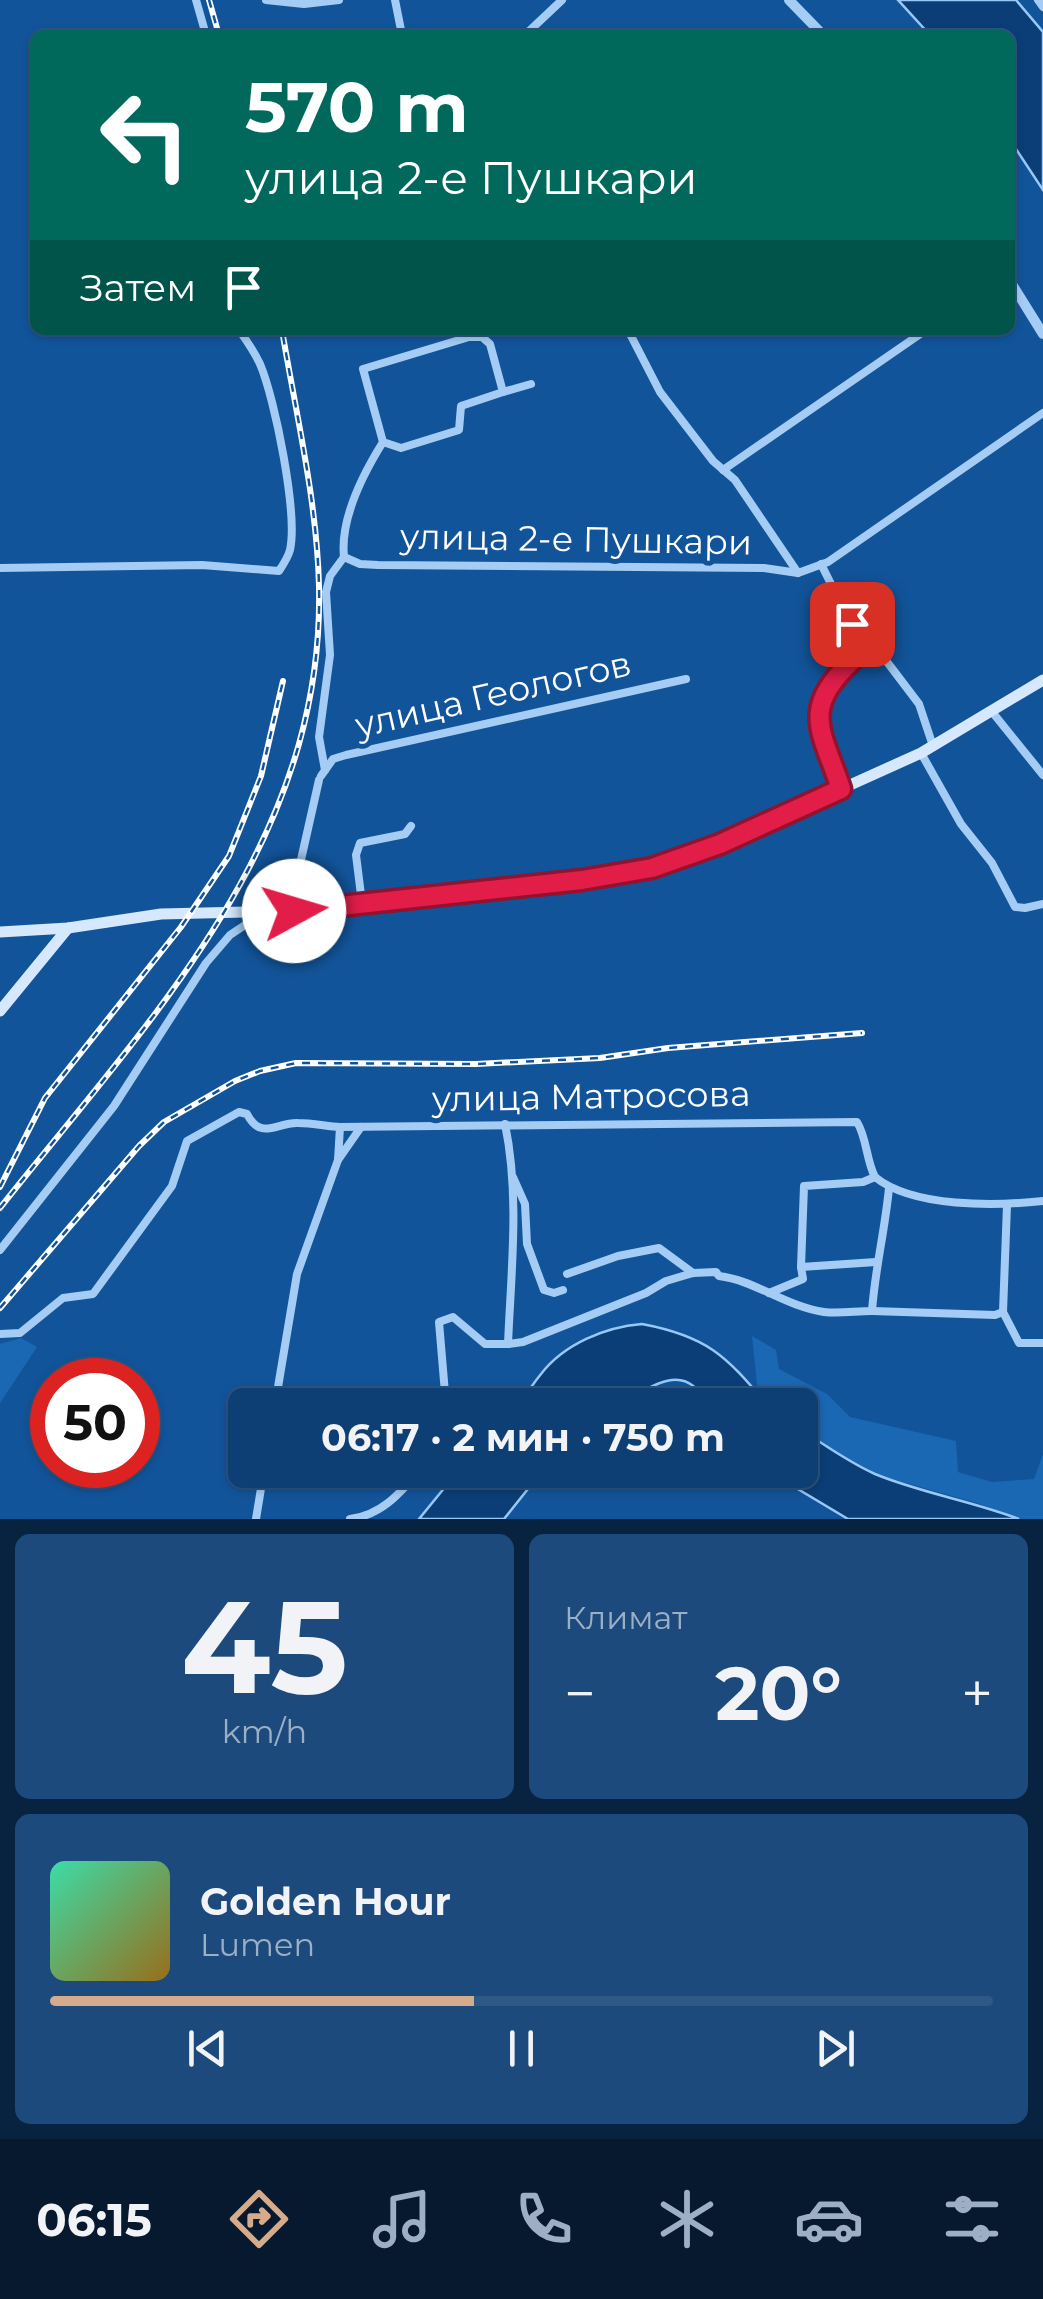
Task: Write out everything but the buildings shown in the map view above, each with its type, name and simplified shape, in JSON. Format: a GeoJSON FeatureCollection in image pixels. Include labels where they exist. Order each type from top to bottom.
{"type":"FeatureCollection","features":[{"type":"Feature","properties":{"kind":"main road"},"geometry":{"type":"LineString","coordinates":[[0,932],[68,928],[161,914],[294,911],[582,880],[652,868],[720,844],[927,750],[1043,680]]}},
{"type":"Feature","properties":{"kind":"main road"},"geometry":{"type":"LineString","coordinates":[[0,1011],[68,928]]}},
{"type":"Feature","properties":{"kind":"main road"},"geometry":{"type":"LineString","coordinates":[[29,930],[40,940],[41,959]]}},
{"type":"Feature","properties":{"kind":"street"},"geometry":{"type":"LineString","coordinates":[[196,0],[205,30]]}},
{"type":"Feature","properties":{"kind":"street"},"geometry":{"type":"LineString","coordinates":[[266,0],[304,4],[339,0]]}},
{"type":"Feature","properties":{"kind":"street"},"geometry":{"type":"LineString","coordinates":[[395,0],[401,30]]}},
{"type":"Feature","properties":{"kind":"street"},"geometry":{"type":"LineString","coordinates":[[530,30],[562,0]]}},
{"type":"Feature","properties":{"kind":"street"},"geometry":{"type":"LineString","coordinates":[[789,0],[818,30]]}},
{"type":"Feature","properties":{"kind":"street"},"geometry":{"type":"LineString","coordinates":[[1038,0],[1043,7]]}},
{"type":"Feature","properties":{"kind":"street"},"geometry":{"type":"LineString","coordinates":[[1015,289],[1043,334]]}},
{"type":"Feature","properties":{"kind":"street"},"geometry":{"type":"LineString","coordinates":[[0,568],[202,565],[279,571],[290,552],[288,479],[268,384],[260,363],[241,335]]}},
{"type":"Feature","properties":{"kind":"street"},"geometry":{"type":"LineString","coordinates":[[631,335],[660,392],[735,480],[802,571],[821,564],[1043,413]]}},
{"type":"Feature","properties":{"kind":"street"},"geometry":{"type":"LineString","coordinates":[[723,470],[919,335]]}},
{"type":"Feature","properties":{"kind":"street"},"geometry":{"type":"LineString","coordinates":[[294,911],[298,873],[322,775],[319,737],[330,655],[326,592],[330,576],[344,557],[342,539],[368,464],[383,442],[363,370],[469,336],[482,336],[490,344],[503,392]]}},
{"type":"Feature","properties":{"kind":"street"},"geometry":{"type":"LineString","coordinates":[[383,442],[400,448],[458,430],[461,406],[532,384]]}},
{"type":"Feature","properties":{"kind":"street","name":"улица 2-е Пушкари"},"geometry":{"type":"LineString","coordinates":[[344,557],[360,564],[802,571]]}},
{"type":"Feature","properties":{"kind":"street"},"geometry":{"type":"LineString","coordinates":[[821,564],[839,600],[919,704],[927,750],[961,824],[992,862],[1015,907],[1043,904]]}},
{"type":"Feature","properties":{"kind":"street"},"geometry":{"type":"LineString","coordinates":[[841,789],[825,749],[819,708],[831,683],[851,662],[849,628],[856,622]]}},
{"type":"Feature","properties":{"kind":"street","name":"улица Геологов"},"geometry":{"type":"LineString","coordinates":[[322,775],[333,760],[346,755],[686,679]]}},
{"type":"Feature","properties":{"kind":"street"},"geometry":{"type":"LineString","coordinates":[[993,712],[1043,775]]}},
{"type":"Feature","properties":{"kind":"street"},"geometry":{"type":"LineString","coordinates":[[362,903],[356,855],[360,844],[409,833],[411,826]]}},
{"type":"Feature","properties":{"kind":"street"},"geometry":{"type":"LineString","coordinates":[[0,1250],[114,1106],[206,963],[230,935],[263,912]]}},
{"type":"Feature","properties":{"kind":"street","name":"улица Матросова"},"geometry":{"type":"LineString","coordinates":[[0,1334],[20,1333],[63,1298],[93,1294],[172,1186],[187,1142],[239,1112],[248,1114],[252,1124],[261,1130],[292,1122],[340,1127],[856,1122],[875,1177]]}},
{"type":"Feature","properties":{"kind":"street"},"geometry":{"type":"LineString","coordinates":[[505,1124],[513,1214],[508,1344]]}},
{"type":"Feature","properties":{"kind":"street"},"geometry":{"type":"LineString","coordinates":[[278,1388],[297,1274],[338,1160],[361,1126]]}},
{"type":"Feature","properties":{"kind":"street"},"geometry":{"type":"LineString","coordinates":[[338,1160],[340,1127]]}},
{"type":"Feature","properties":{"kind":"street"},"geometry":{"type":"LineString","coordinates":[[512,1176],[528,1216],[528,1248]]}},
{"type":"Feature","properties":{"kind":"street"},"geometry":{"type":"LineString","coordinates":[[769,1293],[803,1280],[804,1186],[863,1182],[875,1177],[888,1188],[917,1197],[1006,1205],[1043,1201]]}},
{"type":"Feature","properties":{"kind":"street"},"geometry":{"type":"LineString","coordinates":[[872,1311],[888,1188]]}},
{"type":"Feature","properties":{"kind":"street"},"geometry":{"type":"LineString","coordinates":[[1006,1205],[1003,1312],[1019,1343],[1043,1343]]}},
{"type":"Feature","properties":{"kind":"street"},"geometry":{"type":"LineString","coordinates":[[513,1214],[544,1290],[563,1290]]}},
{"type":"Feature","properties":{"kind":"street"},"geometry":{"type":"LineString","coordinates":[[566,1274],[618,1256],[659,1248],[693,1273]]}},
{"type":"Feature","properties":{"kind":"street"},"geometry":{"type":"LineString","coordinates":[[801,1267],[876,1262]]}},
{"type":"Feature","properties":{"kind":"street"},"geometry":{"type":"LineString","coordinates":[[445,1388],[439,1322],[453,1317],[485,1344],[523,1342],[693,1273],[716,1272],[718,1276],[734,1278],[824,1312],[1003,1312]]}},
{"type":"Feature","properties":{"kind":"street"},"geometry":{"type":"LineString","coordinates":[[256,1519],[261,1488]]}},
{"type":"Feature","properties":{"kind":"street"},"geometry":{"type":"LineString","coordinates":[[350,1519],[366,1517],[394,1500],[404,1488]]}},
{"type":"Feature","properties":{"kind":"shaded area"},"geometry":{"type":"Polygon","coordinates":[[[898,0],[1016,0],[1043,32],[1043,190],[1015,148],[1015,30],[925,30],[898,0]]]}},
{"type":"Feature","properties":{"kind":"shaded area"},"geometry":{"type":"Polygon","coordinates":[[[642,1324],[683,1335],[713,1350],[752,1388],[695,1388],[675,1380],[649,1388],[531,1388],[561,1354],[614,1329],[642,1324]]]}},
{"type":"Feature","properties":{"kind":"shaded area"},"geometry":{"type":"Polygon","coordinates":[[[752,1336],[776,1350],[779,1369],[815,1388],[757,1388],[752,1336]]]}},
{"type":"Feature","properties":{"kind":"shaded area"},"geometry":{"type":"Polygon","coordinates":[[[21,1338],[37,1347],[0,1403],[0,1344],[21,1338]]]}},
{"type":"Feature","properties":{"kind":"shaded area"},"geometry":{"type":"Polygon","coordinates":[[[818,1389],[850,1417],[956,1441],[958,1472],[992,1482],[1034,1479],[1043,1454],[1043,1519],[1019,1519],[848,1462],[818,1441],[818,1389]]]}},
{"type":"Feature","properties":{"kind":"shaded area"},"geometry":{"type":"Polygon","coordinates":[[[818,1441],[875,1474],[1019,1519],[848,1519],[796,1488],[818,1488],[818,1441]]]}},
{"type":"Feature","properties":{"kind":"shaded area"},"geometry":{"type":"Polygon","coordinates":[[[444,1488],[529,1488],[504,1519],[419,1519],[444,1488]]]}},
{"type":"Feature","properties":{"kind":"railway"},"geometry":{"type":"LineString","coordinates":[[209,0],[218,30]]}},
{"type":"Feature","properties":{"kind":"railway"},"geometry":{"type":"LineString","coordinates":[[0,1208],[168,997],[217,923],[260,846],[292,765],[313,679],[319,586],[310,490],[283,335]]}},
{"type":"Feature","properties":{"kind":"railway"},"geometry":{"type":"LineString","coordinates":[[0,1187],[45,1098],[181,927],[229,856],[261,776],[283,681]]}},
{"type":"Feature","properties":{"kind":"railway"},"geometry":{"type":"LineString","coordinates":[[0,1308],[164,1122],[260,1071],[296,1063],[476,1064],[600,1058],[668,1048],[862,1033]]}},
{"type":"Feature","properties":{"kind":"route"},"geometry":{"type":"LineString","coordinates":[[294,911],[582,880],[652,868],[720,844],[841,789],[825,749],[819,708],[831,683],[851,662],[852,624]]}}]}
